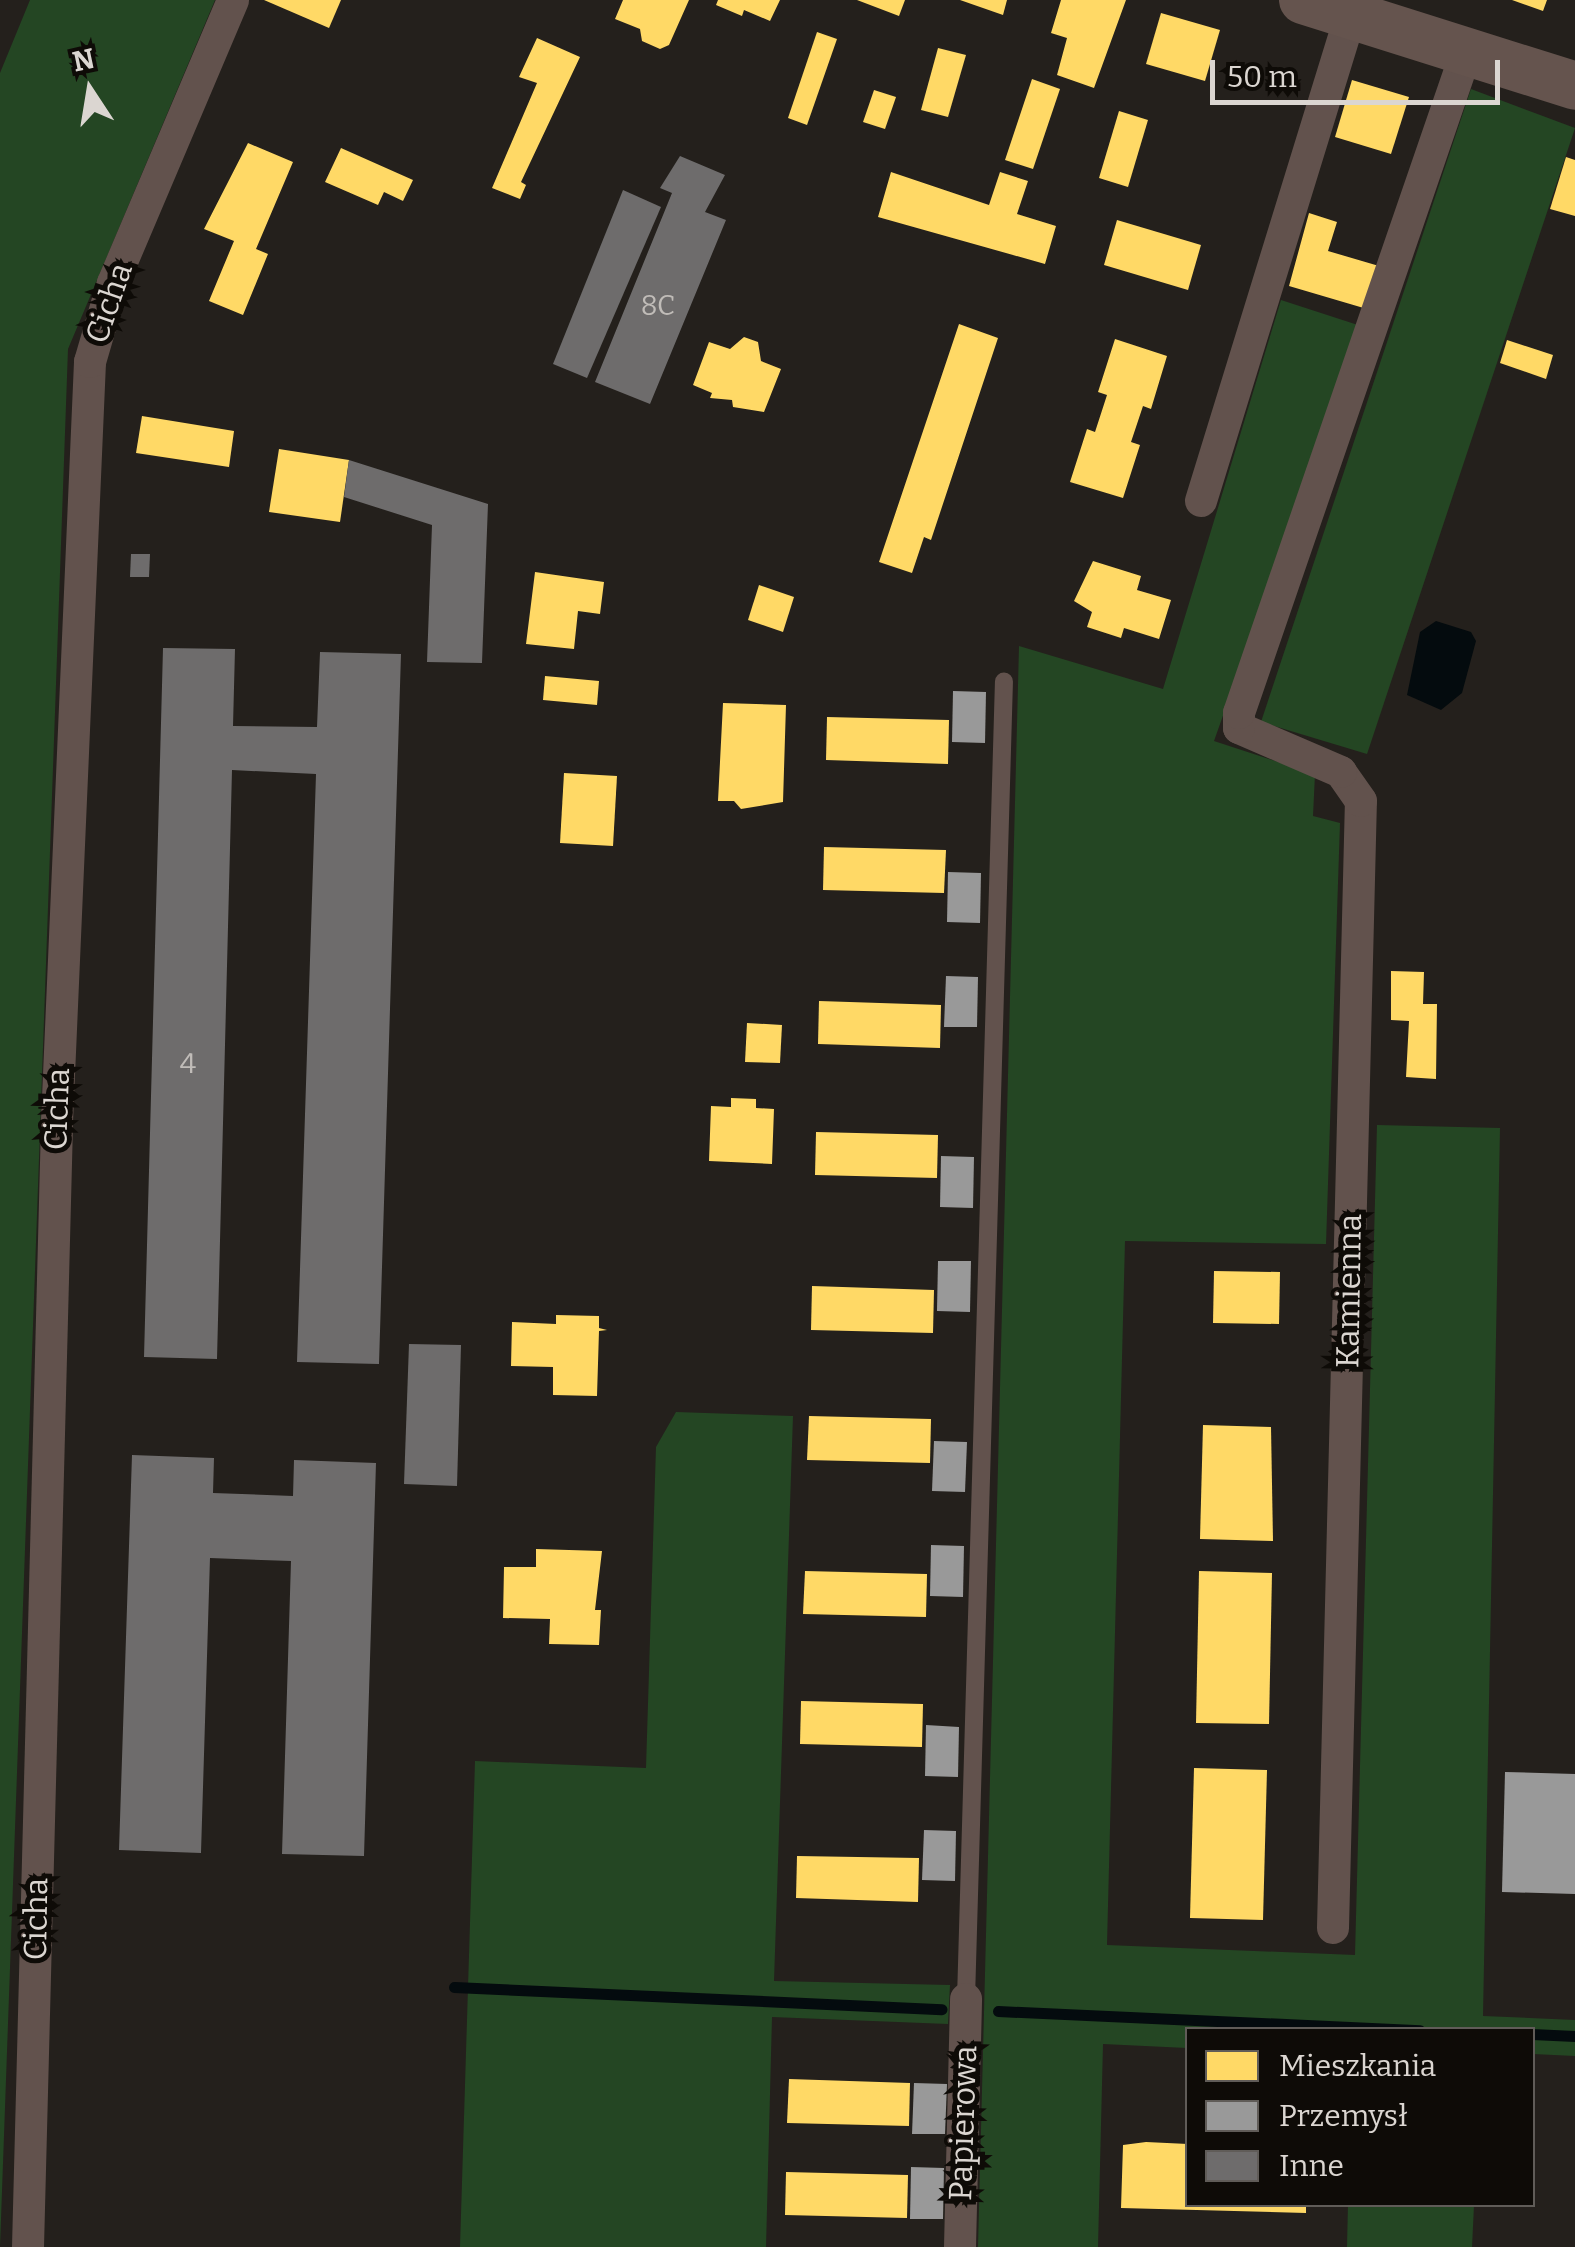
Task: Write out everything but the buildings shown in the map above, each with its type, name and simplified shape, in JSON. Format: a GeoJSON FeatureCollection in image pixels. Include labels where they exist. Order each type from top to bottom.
{"type":"FeatureCollection","features":[{"type":"Feature","properties":{"kind":"street","name":"Cicha"},"geometry":{"type":"LineString","coordinates":[[28,2247],[56,1120],[90,362],[113,283],[234,0]]}},
{"type":"Feature","properties":{"kind":"street"},"geometry":{"type":"LineString","coordinates":[[1303,0],[1575,86]]}},
{"type":"Feature","properties":{"kind":"street"},"geometry":{"type":"LineString","coordinates":[[1201,501],[1350,14]]}},
{"type":"Feature","properties":{"kind":"street","name":"Kamienna"},"geometry":{"type":"LineString","coordinates":[[1332,1928],[1361,801],[1341,772],[1238,728],[1244,690],[1467,50]]}},
{"type":"Feature","properties":{"kind":"street","name":"Papierowa"},"geometry":{"type":"LineString","coordinates":[[960,2247],[966,1999]]}},
{"type":"Feature","properties":{"kind":"lane"},"geometry":{"type":"LineString","coordinates":[[966,1999],[1004,682]]}},
{"type":"Feature","properties":{"kind":"green space"},"geometry":{"type":"Polygon","coordinates":[[[30,0],[215,0],[68,349],[0,2247],[0,73],[30,0]]]}},
{"type":"Feature","properties":{"kind":"green space"},"geometry":{"type":"Polygon","coordinates":[[[1471,89],[1575,128],[1367,754],[1261,722],[1471,89]]]}},
{"type":"Feature","properties":{"kind":"green space"},"geometry":{"type":"Polygon","coordinates":[[[1281,300],[1361,326],[1214,741],[1315,774],[1313,816],[1340,823],[1326,1244],[1125,1241],[1107,1945],[1355,1955],[1377,1125],[1500,1128],[1483,2016],[1575,2020],[1575,2056],[1535,2054],[1535,2027],[1185,2027],[1185,2048],[1103,2044],[1098,2247],[978,2247],[1019,646],[1163,689],[1281,300]]]}},
{"type":"Feature","properties":{"kind":"green space"},"geometry":{"type":"Polygon","coordinates":[[[676,1412],[793,1416],[774,1981],[950,1985],[948,2024],[772,2017],[766,2247],[460,2247],[475,1761],[646,1768],[656,1447],[676,1412]]]}},
{"type":"Feature","properties":{"kind":"green space"},"geometry":{"type":"Polygon","coordinates":[[[1348,2207],[1474,2207],[1472,2247],[1347,2247],[1348,2207]]]}},
{"type":"Feature","properties":{"kind":"shaded area"},"geometry":{"type":"Polygon","coordinates":[[[1436,621],[1471,632],[1476,641],[1462,693],[1441,710],[1407,695],[1420,632],[1436,621]]]}},
{"type":"Feature","properties":{"kind":"waterway"},"geometry":{"type":"LineString","coordinates":[[454,1987],[942,2009]]}},
{"type":"Feature","properties":{"kind":"waterway"},"geometry":{"type":"LineString","coordinates":[[998,2011],[1353,2027]]}},
{"type":"Feature","properties":{"kind":"waterway"},"geometry":{"type":"LineString","coordinates":[[1535,2034],[1575,2036]]}}]}
